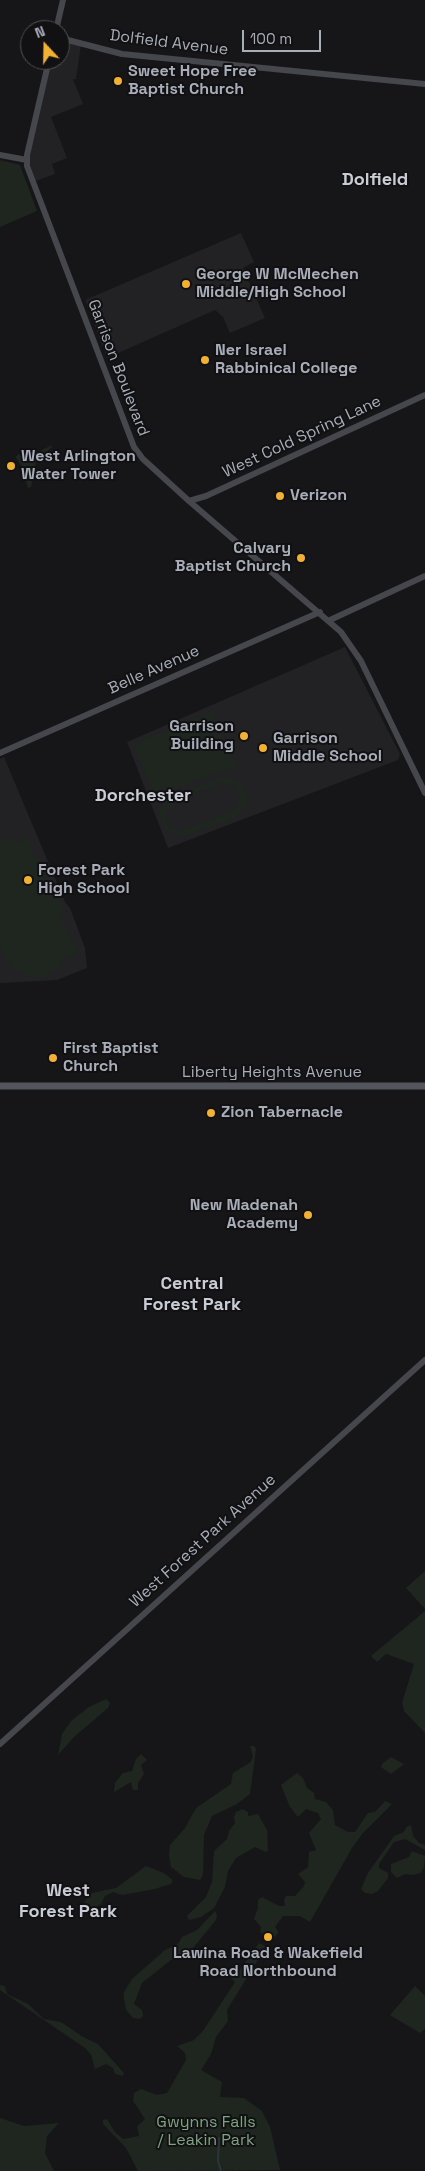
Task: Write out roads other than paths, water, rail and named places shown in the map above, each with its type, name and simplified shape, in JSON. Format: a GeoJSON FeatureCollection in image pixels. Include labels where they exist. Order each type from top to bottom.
{"type":"FeatureCollection","features":[{"type":"Feature","properties":{"kind":"main road"},"geometry":{"type":"LineString","coordinates":[[58,20],[63,0]]}},
{"type":"Feature","properties":{"kind":"main road","name":"Dolfield Avenue"},"geometry":{"type":"LineString","coordinates":[[70,41],[122,54],[425,84]]}},
{"type":"Feature","properties":{"kind":"main road","name":"Garrison Boulevard"},"geometry":{"type":"LineString","coordinates":[[47,70],[27,160],[29,171],[134,447],[143,459],[189,501],[330,620],[356,651],[425,793]]}},
{"type":"Feature","properties":{"kind":"main road"},"geometry":{"type":"LineString","coordinates":[[0,154],[27,160]]}},
{"type":"Feature","properties":{"kind":"main road","name":"West Cold Spring Lane"},"geometry":{"type":"LineString","coordinates":[[189,501],[206,496],[425,395]]}},
{"type":"Feature","properties":{"kind":"main road"},"geometry":{"type":"LineString","coordinates":[[330,620],[425,576]]}},
{"type":"Feature","properties":{"kind":"main road","name":"Belle Avenue"},"geometry":{"type":"LineString","coordinates":[[0,753],[320,612]]}},
{"type":"Feature","properties":{"kind":"main road","name":"Liberty Heights Avenue"},"geometry":{"type":"LineString","coordinates":[[0,1086],[425,1086]]}},
{"type":"Feature","properties":{"kind":"main road","name":"West Forest Park Avenue"},"geometry":{"type":"LineString","coordinates":[[0,1744],[425,1360]]}},
{"type":"Feature","properties":{"kind":"waterway"},"geometry":{"type":"LineString","coordinates":[[219,2138],[218,2161],[221,2171]]}},
{"type":"Feature","properties":{"kind":"place","name":"Sweet Hope Free Baptist Church"},"geometry":{"type":"Point","coordinates":[118,81]}},
{"type":"Feature","properties":{"kind":"place","name":"George W McMechen Middle/High School"},"geometry":{"type":"Point","coordinates":[186,284]}},
{"type":"Feature","properties":{"kind":"place","name":"Ner Israel Rabbinical College"},"geometry":{"type":"Point","coordinates":[205,360]}},
{"type":"Feature","properties":{"kind":"place","name":"West Arlington Water Tower"},"geometry":{"type":"Point","coordinates":[11,466]}},
{"type":"Feature","properties":{"kind":"place","name":"Verizon"},"geometry":{"type":"Point","coordinates":[280,496]}},
{"type":"Feature","properties":{"kind":"place","name":"Calvary Baptist Church"},"geometry":{"type":"Point","coordinates":[301,558]}},
{"type":"Feature","properties":{"kind":"place","name":"Garrison Building"},"geometry":{"type":"Point","coordinates":[244,736]}},
{"type":"Feature","properties":{"kind":"place","name":"Garrison Middle School"},"geometry":{"type":"Point","coordinates":[263,748]}},
{"type":"Feature","properties":{"kind":"place","name":"Forest Park High School"},"geometry":{"type":"Point","coordinates":[28,880]}},
{"type":"Feature","properties":{"kind":"place","name":"First Baptist Church"},"geometry":{"type":"Point","coordinates":[53,1058]}},
{"type":"Feature","properties":{"kind":"place","name":"Zion Tabernacle"},"geometry":{"type":"Point","coordinates":[211,1113]}},
{"type":"Feature","properties":{"kind":"place","name":"New Madenah Academy"},"geometry":{"type":"Point","coordinates":[308,1215]}},
{"type":"Feature","properties":{"kind":"place","name":"Lawina Road & Wakefield Road Northbound"},"geometry":{"type":"Point","coordinates":[268,1937]}},
{"type":"Feature","properties":{"kind":"district","name":"Dolfield"},"geometry":{"type":"Point","coordinates":[375,180]}},
{"type":"Feature","properties":{"kind":"district","name":"Dorchester"},"geometry":{"type":"Point","coordinates":[143,796]}},
{"type":"Feature","properties":{"kind":"district","name":"Central Forest Park"},"geometry":{"type":"Point","coordinates":[192,1294]}},
{"type":"Feature","properties":{"kind":"district","name":"West Forest Park"},"geometry":{"type":"Point","coordinates":[68,1901]}},
{"type":"Feature","properties":{"kind":"park label","name":"Gwynns Falls / Leakin Park"},"geometry":{"type":"Point","coordinates":[206,2132]}}]}
